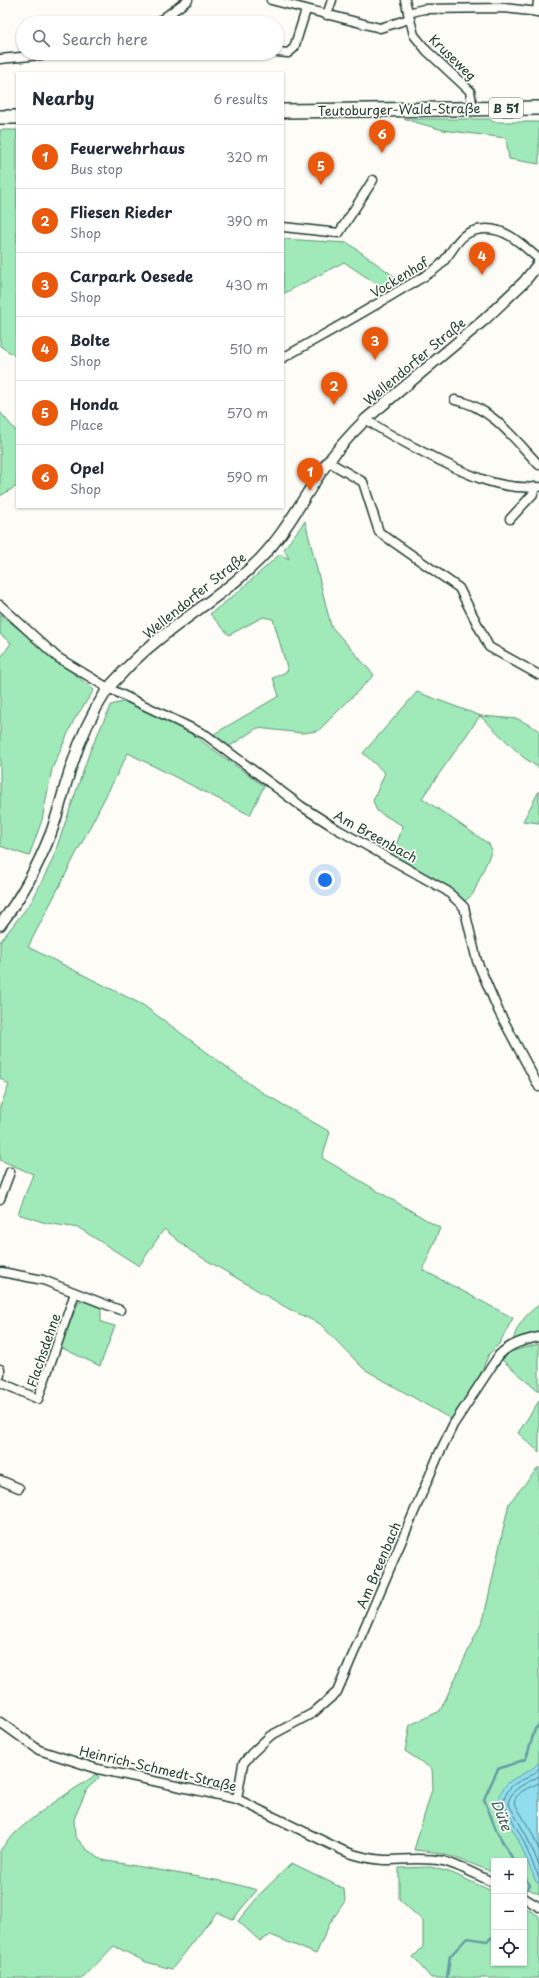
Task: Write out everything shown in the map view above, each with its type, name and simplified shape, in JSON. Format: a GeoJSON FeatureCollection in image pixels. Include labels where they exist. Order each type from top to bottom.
{"type":"FeatureCollection","features":[{"type":"Feature","properties":{"kind":"main road","name":"Teutoburger-Wald-Straße"},"geometry":{"type":"LineString","coordinates":[[284,111],[539,108]]}},
{"type":"Feature","properties":{"kind":"main road"},"geometry":{"type":"LineString","coordinates":[[0,117],[16,117]]}},
{"type":"Feature","properties":{"kind":"street"},"geometry":{"type":"LineString","coordinates":[[166,16],[188,0]]}},
{"type":"Feature","properties":{"kind":"street"},"geometry":{"type":"LineString","coordinates":[[271,0],[380,28],[424,9],[504,4],[538,12],[538,0]]}},
{"type":"Feature","properties":{"kind":"street"},"geometry":{"type":"LineString","coordinates":[[327,15],[332,0]]}},
{"type":"Feature","properties":{"kind":"street","name":"Kruseweg"},"geometry":{"type":"LineString","coordinates":[[404,0],[414,35],[470,90],[473,109]]}},
{"type":"Feature","properties":{"kind":"street"},"geometry":{"type":"LineString","coordinates":[[284,53],[288,53],[294,48],[306,10]]}},
{"type":"Feature","properties":{"kind":"street"},"geometry":{"type":"LineString","coordinates":[[0,60],[16,58]]}},
{"type":"Feature","properties":{"kind":"street"},"geometry":{"type":"LineString","coordinates":[[284,227],[339,233],[373,180]]}},
{"type":"Feature","properties":{"kind":"street","name":"Vockenhof"},"geometry":{"type":"LineString","coordinates":[[284,357],[388,298],[439,266],[453,246],[466,234],[486,229],[509,234],[539,259]]}},
{"type":"Feature","properties":{"kind":"street","name":"Wellendorfer Straße"},"geometry":{"type":"LineString","coordinates":[[0,925],[15,906],[32,876],[51,832],[72,763],[88,724],[108,688],[140,655],[234,583],[260,559],[290,521],[329,462],[366,418],[494,310],[524,282],[539,263]]}},
{"type":"Feature","properties":{"kind":"street"},"geometry":{"type":"LineString","coordinates":[[455,400],[466,402],[498,422],[539,465]]}},
{"type":"Feature","properties":{"kind":"street"},"geometry":{"type":"LineString","coordinates":[[366,418],[380,429],[468,476],[507,486],[537,487],[533,494],[510,518]]}},
{"type":"Feature","properties":{"kind":"street"},"geometry":{"type":"LineString","coordinates":[[329,462],[363,482],[379,532],[459,588],[489,647],[539,675]]}},
{"type":"Feature","properties":{"kind":"street","name":"Am Breenbach"},"geometry":{"type":"LineString","coordinates":[[0,605],[57,657],[108,688],[206,735],[301,806],[337,829],[447,891],[464,907],[477,961],[499,1012],[539,1087]]}},
{"type":"Feature","properties":{"kind":"street"},"geometry":{"type":"LineString","coordinates":[[0,1199],[10,1172]]}},
{"type":"Feature","properties":{"kind":"street"},"geometry":{"type":"LineString","coordinates":[[1,1273],[43,1280],[120,1310]]}},
{"type":"Feature","properties":{"kind":"street","name":"Flachsdehne"},"geometry":{"type":"LineString","coordinates":[[0,1382],[38,1399],[75,1293]]}},
{"type":"Feature","properties":{"kind":"street","name":"Am Breenbach"},"geometry":{"type":"LineString","coordinates":[[237,1799],[243,1764],[252,1754],[270,1736],[313,1713],[337,1692],[438,1456],[453,1425],[499,1355],[505,1349],[517,1342],[539,1337]]}},
{"type":"Feature","properties":{"kind":"street"},"geometry":{"type":"LineString","coordinates":[[0,1369],[0,1375]]}},
{"type":"Feature","properties":{"kind":"street"},"geometry":{"type":"LineString","coordinates":[[0,1480],[19,1488]]}},
{"type":"Feature","properties":{"kind":"street","name":"Heinrich-Schmedt-Straße"},"geometry":{"type":"LineString","coordinates":[[0,1722],[39,1750],[98,1769],[237,1799],[344,1851],[361,1857],[382,1860],[428,1859],[442,1861],[460,1867],[491,1882]]}},
{"type":"Feature","properties":{"kind":"street"},"geometry":{"type":"LineString","coordinates":[[527,1900],[539,1907]]}},
{"type":"Feature","properties":{"kind":"green space"},"geometry":{"type":"Polygon","coordinates":[[[404,119],[490,119],[493,122],[539,122],[539,164],[509,159],[506,138],[443,130],[404,119]]]}},
{"type":"Feature","properties":{"kind":"green space"},"geometry":{"type":"Polygon","coordinates":[[[0,130],[16,130],[16,356],[0,346],[0,130]]]}},
{"type":"Feature","properties":{"kind":"green space"},"geometry":{"type":"Polygon","coordinates":[[[284,239],[348,243],[402,282],[387,291],[344,262],[284,293],[284,239]]]}},
{"type":"Feature","properties":{"kind":"green space"},"geometry":{"type":"Polygon","coordinates":[[[0,412],[16,431],[16,487],[0,496],[0,412]]]}},
{"type":"Feature","properties":{"kind":"green space"},"geometry":{"type":"Polygon","coordinates":[[[305,521],[331,626],[374,675],[318,731],[302,733],[257,728],[227,748],[214,734],[279,696],[273,678],[288,671],[273,619],[263,617],[229,635],[210,614],[237,593],[280,554],[289,559],[284,549],[305,521]]]}},
{"type":"Feature","properties":{"kind":"green space"},"geometry":{"type":"Polygon","coordinates":[[[0,614],[94,690],[74,720],[52,769],[42,820],[29,856],[0,846],[0,659],[11,643],[0,634],[0,614]]]}},
{"type":"Feature","properties":{"kind":"green space"},"geometry":{"type":"Polygon","coordinates":[[[417,692],[481,716],[518,719],[539,730],[539,768],[523,757],[480,716],[422,798],[489,844],[492,850],[473,894],[465,901],[392,857],[403,826],[377,811],[373,801],[385,773],[363,753],[417,692]]]}},
{"type":"Feature","properties":{"kind":"green space"},"geometry":{"type":"Polygon","coordinates":[[[127,701],[182,727],[264,786],[250,815],[128,753],[28,947],[143,1005],[258,1090],[330,1132],[322,1158],[440,1228],[423,1270],[513,1318],[499,1344],[489,1354],[478,1380],[451,1419],[364,1369],[320,1324],[289,1309],[191,1251],[164,1229],[139,1266],[79,1228],[46,1223],[18,1214],[33,1174],[0,1160],[0,1107],[9,1085],[0,1078],[0,942],[32,901],[52,861],[90,751],[111,705],[127,701]]]}},
{"type":"Feature","properties":{"kind":"green space"},"geometry":{"type":"Polygon","coordinates":[[[539,791],[539,823],[523,821],[539,791]]]}},
{"type":"Feature","properties":{"kind":"green space"},"geometry":{"type":"Polygon","coordinates":[[[83,1301],[101,1308],[101,1322],[115,1326],[100,1366],[60,1347],[78,1303],[83,1301]]]}},
{"type":"Feature","properties":{"kind":"green space"},"geometry":{"type":"Polygon","coordinates":[[[539,1305],[539,1332],[513,1341],[514,1335],[523,1320],[539,1305]]]}},
{"type":"Feature","properties":{"kind":"green space"},"geometry":{"type":"Polygon","coordinates":[[[539,1344],[539,1391],[502,1360],[509,1352],[539,1344]]]}},
{"type":"Feature","properties":{"kind":"green space"},"geometry":{"type":"Polygon","coordinates":[[[539,1401],[539,1452],[518,1433],[539,1401]]]}},
{"type":"Feature","properties":{"kind":"green space"},"geometry":{"type":"Polygon","coordinates":[[[539,1467],[539,1894],[527,1888],[527,1858],[491,1858],[491,1872],[446,1855],[414,1850],[433,1786],[432,1769],[405,1751],[410,1725],[440,1711],[484,1617],[509,1503],[539,1467]]]}},
{"type":"Feature","properties":{"kind":"green space"},"geometry":{"type":"Polygon","coordinates":[[[97,1774],[99,1778],[87,1789],[74,1819],[75,1836],[86,1849],[102,1860],[232,1883],[257,1890],[233,1919],[217,1912],[172,1969],[146,1962],[114,1946],[83,1978],[0,1978],[0,1851],[8,1840],[31,1819],[97,1774]]]}},
{"type":"Feature","properties":{"kind":"green space"},"geometry":{"type":"Polygon","coordinates":[[[292,1863],[344,1889],[345,1901],[330,1923],[316,1954],[271,1935],[260,1941],[238,1921],[262,1892],[292,1863]]]}},
{"type":"Feature","properties":{"kind":"green space"},"geometry":{"type":"Polygon","coordinates":[[[431,1867],[452,1873],[491,1891],[491,1966],[527,1966],[527,1909],[539,1916],[539,1978],[431,1978],[413,1957],[423,1947],[423,1921],[399,1899],[399,1868],[431,1867]]]}},
{"type":"Feature","properties":{"kind":"water"},"geometry":{"type":"Polygon","coordinates":[[[539,1762],[539,1883],[536,1882],[518,1839],[498,1804],[501,1792],[511,1780],[535,1767],[539,1762]]]}},
{"type":"Feature","properties":{"kind":"waterway","name":"Düte"},"geometry":{"type":"LineString","coordinates":[[512,1858],[497,1832],[484,1799],[498,1769],[526,1759],[535,1729],[539,1725]]}},
{"type":"Feature","properties":{"kind":"waterway","name":"Düte"},"geometry":{"type":"LineString","coordinates":[[527,1881],[530,1885],[527,1890]]}},
{"type":"Feature","properties":{"kind":"waterway","name":"Düte"},"geometry":{"type":"LineString","coordinates":[[447,1978],[450,1956],[467,1938],[487,1941],[491,1938]]}},
{"type":"Feature","properties":{"kind":"place","name":"Opel"},"geometry":{"type":"Point","coordinates":[382,153]}},
{"type":"Feature","properties":{"kind":"place","name":"Honda"},"geometry":{"type":"Point","coordinates":[321,185]}},
{"type":"Feature","properties":{"kind":"place","name":"Bolte"},"geometry":{"type":"Point","coordinates":[482,275]}},
{"type":"Feature","properties":{"kind":"place","name":"Carpark Oesede"},"geometry":{"type":"Point","coordinates":[375,360]}},
{"type":"Feature","properties":{"kind":"place","name":"Fliesen Rieder"},"geometry":{"type":"Point","coordinates":[334,405]}},
{"type":"Feature","properties":{"kind":"place","name":"Feuerwehrhaus"},"geometry":{"type":"Point","coordinates":[310,491]}}]}
